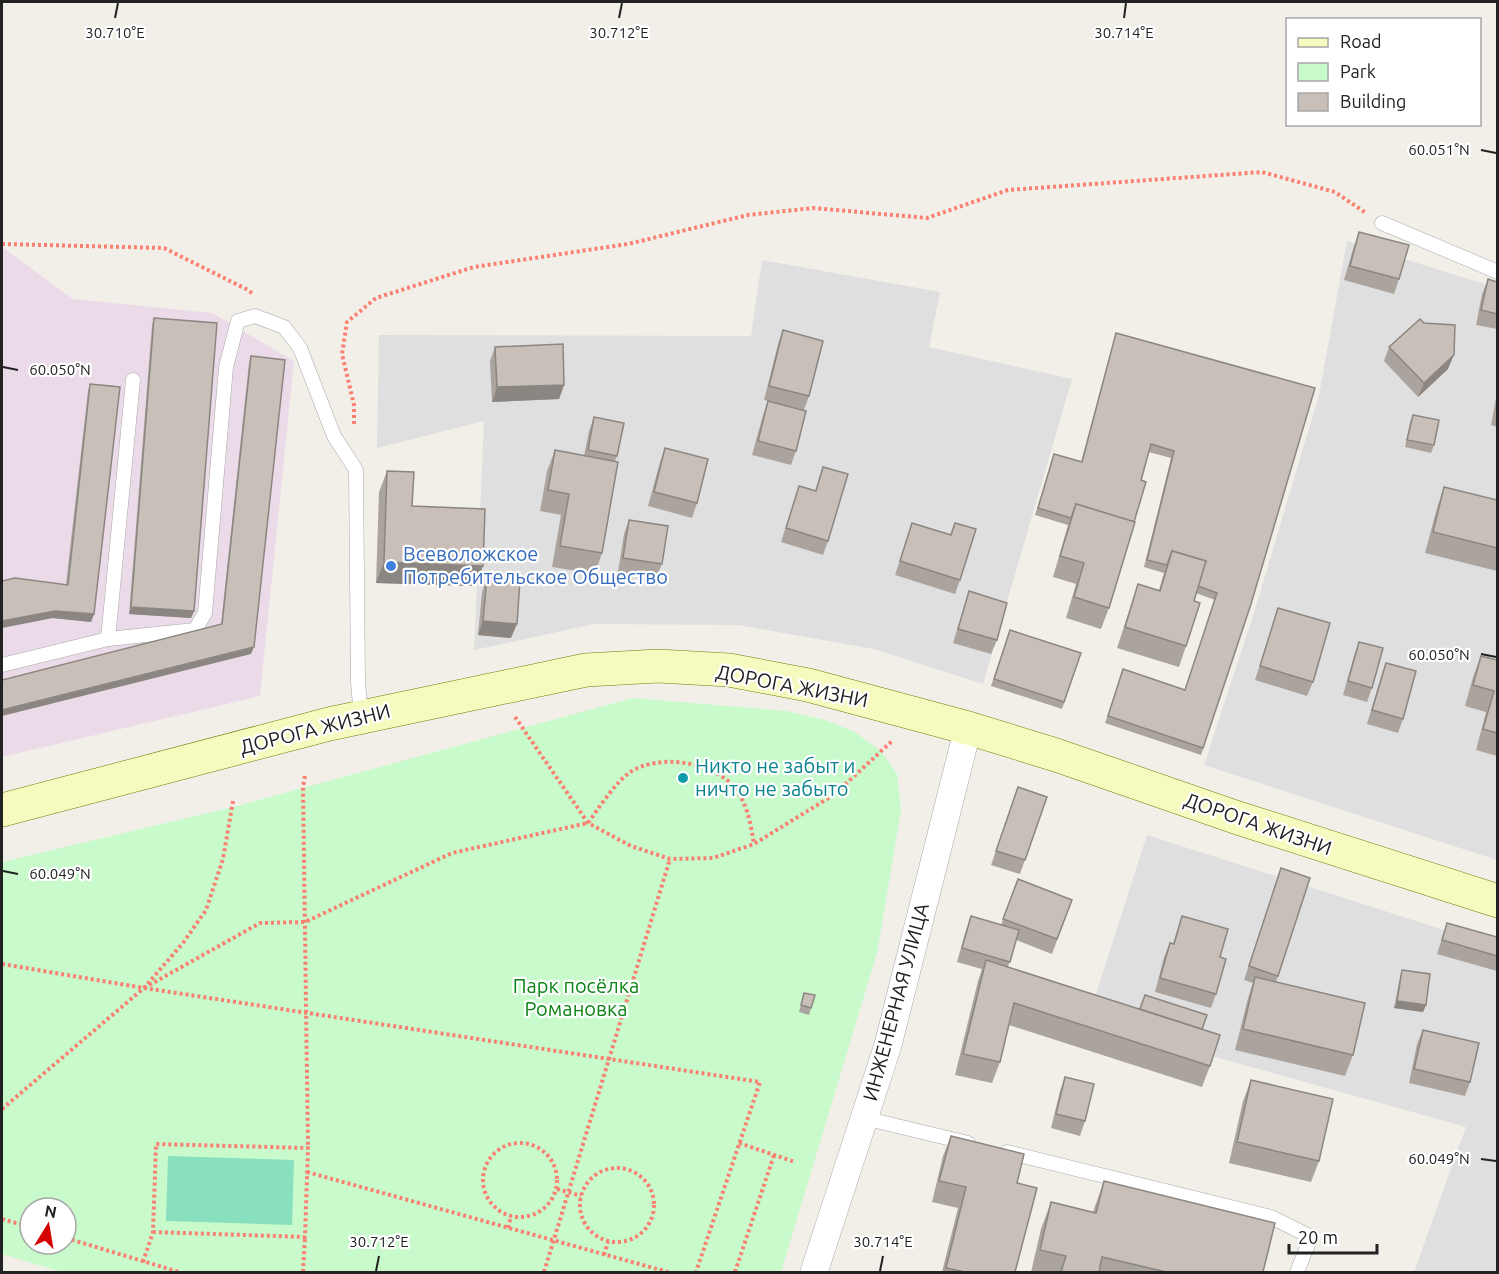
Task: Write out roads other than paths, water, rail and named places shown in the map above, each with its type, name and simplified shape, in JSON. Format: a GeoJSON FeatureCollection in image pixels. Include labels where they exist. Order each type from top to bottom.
{"type":"FeatureCollection","features":[{"type":"Feature","properties":{"kind":"main road","name":"ДОРОГА ЖИЗНИ"},"geometry":{"type":"LineString","coordinates":[[2,810],[361,717],[586,670],[658,666],[729,670],[808,685],[968,728],[1497,901]]}},
{"type":"Feature","properties":{"kind":"street","name":"ИНЖЕНЕРНАЯ УЛИЦА"},"geometry":{"type":"LineString","coordinates":[[814,1272],[888,1045],[968,728]]}},
{"type":"Feature","properties":{"kind":"lane"},"geometry":{"type":"LineString","coordinates":[[1382,223],[1497,272]]}},
{"type":"Feature","properties":{"kind":"lane"},"geometry":{"type":"LineString","coordinates":[[2,665],[108,639],[195,630],[205,613],[226,367],[238,321],[255,316],[284,327],[300,348],[334,436],[356,470],[358,682],[361,717]]}},
{"type":"Feature","properties":{"kind":"lane"},"geometry":{"type":"LineString","coordinates":[[108,639],[133,380]]}},
{"type":"Feature","properties":{"kind":"lane"},"geometry":{"type":"LineString","coordinates":[[864,1118],[1271,1217],[1311,1237],[1298,1272]]}},
{"type":"Feature","properties":{"kind":"place","name":"Всеволожское Потребительское Общество"},"geometry":{"type":"Point","coordinates":[391,566]}},
{"type":"Feature","properties":{"kind":"place","name":"Никто не забыт и ничто не забыто"},"geometry":{"type":"Point","coordinates":[683,778]}},
{"type":"Feature","properties":{"kind":"park label","name":"Парк посёлка Романовка"},"geometry":{"type":"Point","coordinates":[576,998]}}]}
